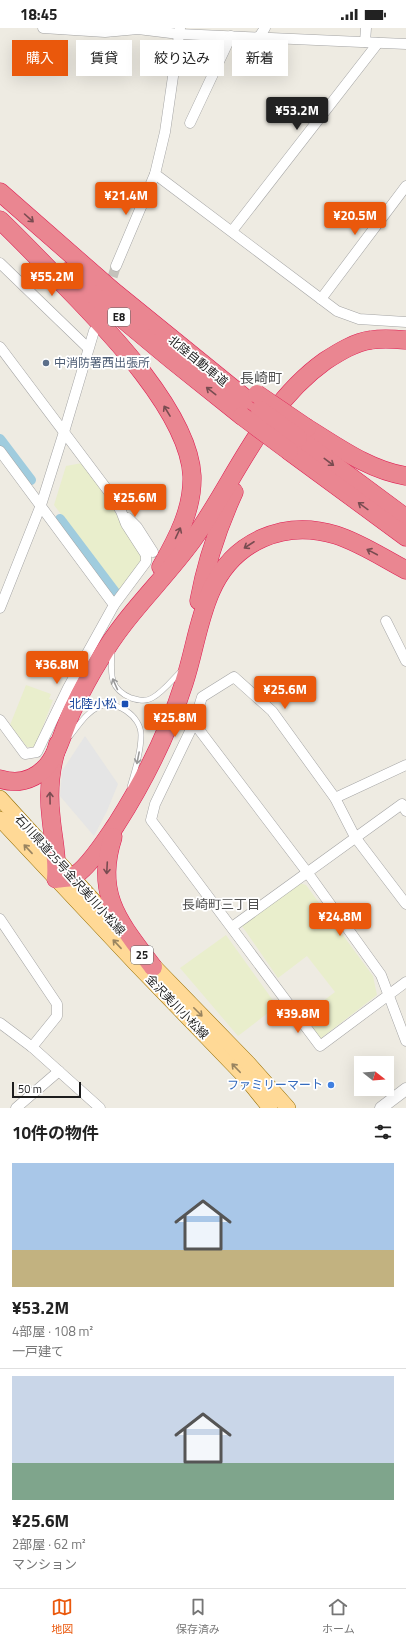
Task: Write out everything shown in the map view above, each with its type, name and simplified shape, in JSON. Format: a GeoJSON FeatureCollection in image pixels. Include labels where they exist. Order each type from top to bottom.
{"type":"FeatureCollection","features":[{"type":"Feature","properties":{"kind":"highway","name":"北陸自動車道"},"geometry":{"type":"LineString","coordinates":[[0,192],[113,291],[250,404]]}},
{"type":"Feature","properties":{"kind":"highway","name":"北陸自動車道"},"geometry":{"type":"LineString","coordinates":[[0,213],[108,307],[250,404],[406,518]]}},
{"type":"Feature","properties":{"kind":"highway"},"geometry":{"type":"LineString","coordinates":[[0,220],[91,312],[123,349],[150,384],[166,408],[186,445],[192,476],[192,492],[184,522],[166,558],[130,615]]}},
{"type":"Feature","properties":{"kind":"highway"},"geometry":{"type":"LineString","coordinates":[[0,779],[21,781],[30,779],[38,775],[49,763],[72,710],[112,638],[161,580],[192,540],[253,441],[280,406],[303,380],[317,367],[334,355],[352,346],[370,340],[387,338],[406,340]]}},
{"type":"Feature","properties":{"kind":"highway"},"geometry":{"type":"LineString","coordinates":[[192,656],[200,594],[214,542],[234,491],[274,427],[289,408],[315,381],[329,369],[344,360],[373,349],[389,348],[406,350]]}},
{"type":"Feature","properties":{"kind":"highway"},"geometry":{"type":"LineString","coordinates":[[250,404],[298,439],[362,461],[382,470],[406,476]]}},
{"type":"Feature","properties":{"kind":"highway","name":"北陸自動車道"},"geometry":{"type":"LineString","coordinates":[[298,439],[406,537]]}},
{"type":"Feature","properties":{"kind":"highway"},"geometry":{"type":"LineString","coordinates":[[58,744],[51,771],[49,792],[57,861],[64,878],[82,869],[95,854],[120,817],[156,752],[183,685],[211,591],[219,576],[243,549],[272,533],[289,530],[319,531],[336,535],[357,544],[406,570]]}},
{"type":"Feature","properties":{"kind":"highway"},"geometry":{"type":"LineString","coordinates":[[120,817],[114,832],[108,857],[106,881],[108,892],[118,917],[153,967]]}},
{"type":"Feature","properties":{"kind":"main road","name":"石川県道25号金沢美川小松線"},"geometry":{"type":"LineString","coordinates":[[0,798],[57,861]]}},
{"type":"Feature","properties":{"kind":"main road","name":"金沢美川小松線"},"geometry":{"type":"LineString","coordinates":[[0,819],[64,878],[136,964],[245,1077],[270,1108]]}},
{"type":"Feature","properties":{"kind":"main road","name":"石川県道25号金沢美川小松線"},"geometry":{"type":"LineString","coordinates":[[64,878],[248,1063],[288,1108]]}},
{"type":"Feature","properties":{"kind":"street"},"geometry":{"type":"LineString","coordinates":[[42,28],[106,32],[138,29],[259,38],[406,44]]}},
{"type":"Feature","properties":{"kind":"street"},"geometry":{"type":"LineString","coordinates":[[259,38],[265,28]]}},
{"type":"Feature","properties":{"kind":"street"},"geometry":{"type":"LineString","coordinates":[[365,42],[366,28]]}},
{"type":"Feature","properties":{"kind":"street"},"geometry":{"type":"LineString","coordinates":[[116,266],[155,174],[165,132],[180,31]]}},
{"type":"Feature","properties":{"kind":"street"},"geometry":{"type":"LineString","coordinates":[[190,123],[231,36]]}},
{"type":"Feature","properties":{"kind":"street"},"geometry":{"type":"LineString","coordinates":[[232,231],[378,43]]}},
{"type":"Feature","properties":{"kind":"street"},"geometry":{"type":"LineString","coordinates":[[155,174],[337,311],[359,319],[406,322]]}},
{"type":"Feature","properties":{"kind":"street"},"geometry":{"type":"LineString","coordinates":[[321,299],[406,186]]}},
{"type":"Feature","properties":{"kind":"street"},"geometry":{"type":"LineString","coordinates":[[0,263],[88,348]]}},
{"type":"Feature","properties":{"kind":"street"},"geometry":{"type":"LineString","coordinates":[[0,608],[41,504],[94,331]]}},
{"type":"Feature","properties":{"kind":"street"},"geometry":{"type":"LineString","coordinates":[[0,347],[109,492],[121,511],[126,524],[146,554],[146,562],[114,605],[64,695],[37,752],[24,754],[0,720]]}},
{"type":"Feature","properties":{"kind":"street"},"geometry":{"type":"LineString","coordinates":[[0,450],[114,605]]}},
{"type":"Feature","properties":{"kind":"street"},"geometry":{"type":"LineString","coordinates":[[121,511],[137,527],[153,552]]}},
{"type":"Feature","properties":{"kind":"street"},"geometry":{"type":"LineString","coordinates":[[386,621],[406,661]]}},
{"type":"Feature","properties":{"kind":"street"},"geometry":{"type":"LineString","coordinates":[[406,904],[356,837],[335,798],[272,712],[234,677],[202,697],[194,724],[155,804],[151,820],[320,1046],[406,982]]}},
{"type":"Feature","properties":{"kind":"street"},"geometry":{"type":"LineString","coordinates":[[194,724],[307,872],[381,975],[406,1041]]}},
{"type":"Feature","properties":{"kind":"street"},"geometry":{"type":"LineString","coordinates":[[335,798],[406,765]]}},
{"type":"Feature","properties":{"kind":"street"},"geometry":{"type":"LineString","coordinates":[[232,927],[402,804],[406,811]]}},
{"type":"Feature","properties":{"kind":"street"},"geometry":{"type":"LineString","coordinates":[[0,919],[57,1004],[57,1016],[32,1047]]}},
{"type":"Feature","properties":{"kind":"street"},"geometry":{"type":"LineString","coordinates":[[0,1022],[32,1047],[100,1108]]}},
{"type":"Feature","properties":{"kind":"street"},"geometry":{"type":"LineString","coordinates":[[16,1108],[59,1071]]}},
{"type":"Feature","properties":{"kind":"street"},"geometry":{"type":"LineString","coordinates":[[381,1108],[406,1089]]}},
{"type":"Feature","properties":{"kind":"lane"},"geometry":{"type":"LineString","coordinates":[[112,638],[111,675],[114,685],[120,692],[136,700],[145,701],[152,698],[192,656]]}},
{"type":"Feature","properties":{"kind":"lane"},"geometry":{"type":"LineString","coordinates":[[58,744],[65,741],[70,736],[88,713],[100,706],[110,705],[126,710],[134,717],[140,727],[141,735],[139,751],[135,771],[120,817]]}},
{"type":"Feature","properties":{"kind":"green space"},"geometry":{"type":"Polygon","coordinates":[[[82,463],[108,500],[141,556],[140,563],[120,592],[54,505],[66,466],[82,463]]]}},
{"type":"Feature","properties":{"kind":"green space"},"geometry":{"type":"Polygon","coordinates":[[[26,685],[51,694],[49,699],[53,700],[35,747],[27,747],[10,725],[26,685]]]}},
{"type":"Feature","properties":{"kind":"green space"},"geometry":{"type":"Polygon","coordinates":[[[299,883],[306,885],[373,976],[377,995],[320,1039],[302,1017],[335,992],[307,956],[278,978],[242,926],[299,883]]]}},
{"type":"Feature","properties":{"kind":"green space"},"geometry":{"type":"Polygon","coordinates":[[[226,935],[277,1006],[238,1036],[180,968],[226,935]]]}},
{"type":"Feature","properties":{"kind":"shaded area"},"geometry":{"type":"Polygon","coordinates":[[[85,736],[118,784],[107,811],[94,836],[60,796],[62,771],[85,736]]]}},
{"type":"Feature","properties":{"kind":"waterway"},"geometry":{"type":"LineString","coordinates":[[0,439],[31,480]]}},
{"type":"Feature","properties":{"kind":"waterway"},"geometry":{"type":"LineString","coordinates":[[60,519],[115,592]]}},
{"type":"Feature","properties":{"kind":"tunnel"},"geometry":{"type":"LineString","coordinates":[[108,291],[116,266]]}},
{"type":"Feature","properties":{"kind":"place","name":"中消防署西出張所"},"geometry":{"type":"Point","coordinates":[46,363]}},
{"type":"Feature","properties":{"kind":"place","name":"北陸小松"},"geometry":{"type":"Point","coordinates":[125,704]}},
{"type":"Feature","properties":{"kind":"place","name":"ファミリーマート"},"geometry":{"type":"Point","coordinates":[331,1085]}},
{"type":"Feature","properties":{"kind":"district","name":"長崎町"},"geometry":{"type":"Point","coordinates":[261,378]}},
{"type":"Feature","properties":{"kind":"district","name":"長崎町三丁目"},"geometry":{"type":"Point","coordinates":[221,904]}}]}
